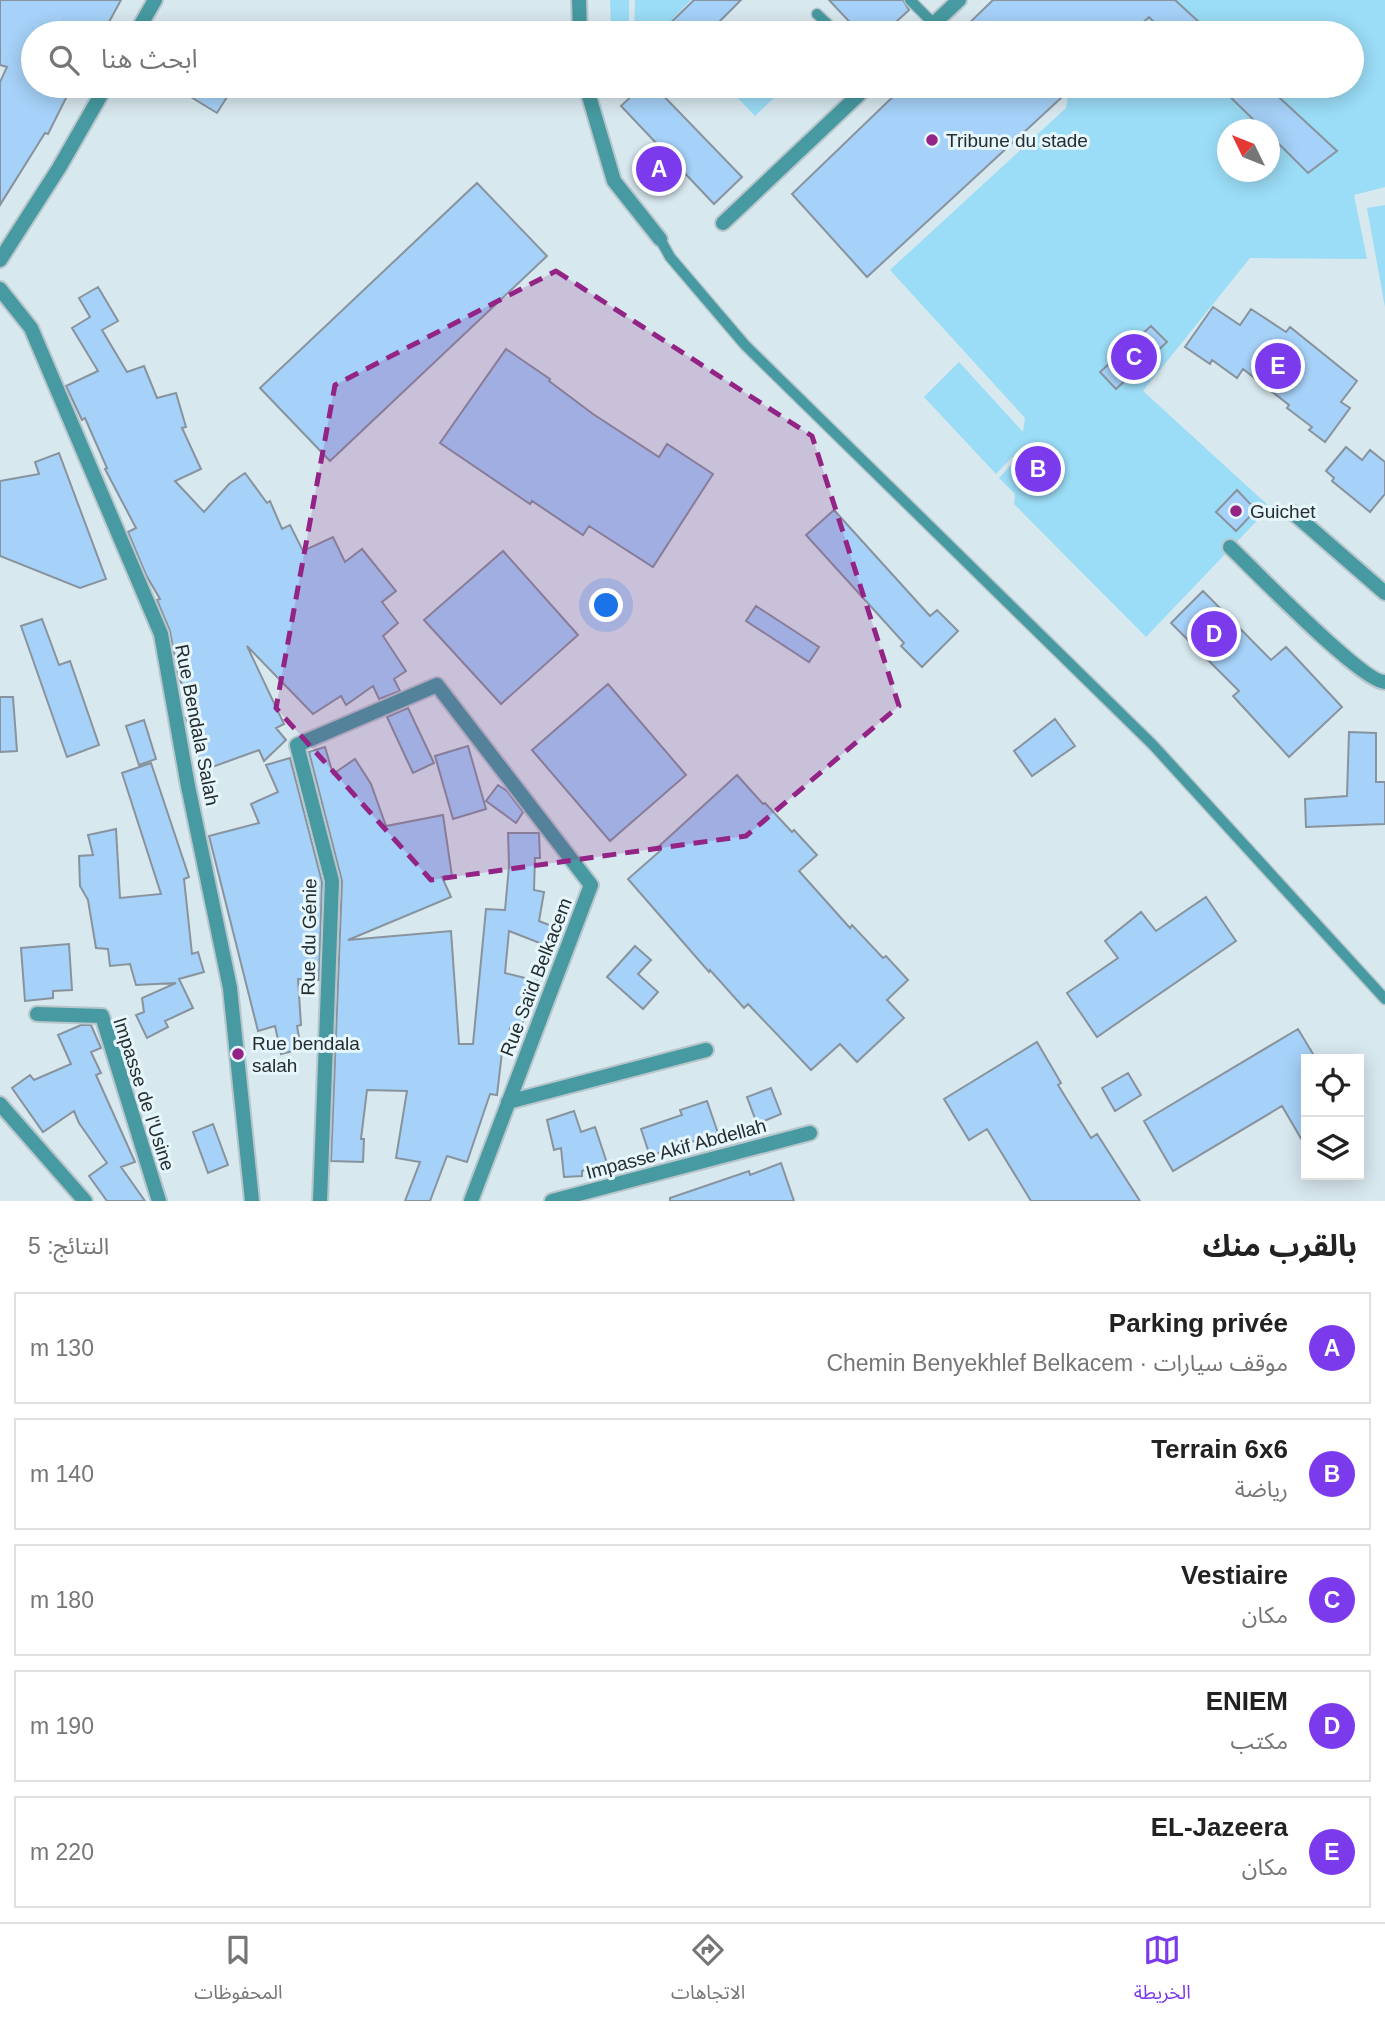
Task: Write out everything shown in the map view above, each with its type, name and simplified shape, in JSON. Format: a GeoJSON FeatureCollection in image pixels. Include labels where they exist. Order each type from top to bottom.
{"type":"FeatureCollection","features":[{"type":"Feature","properties":{"kind":"street"},"geometry":{"type":"LineString","coordinates":[[143,21],[155,0]]}},
{"type":"Feature","properties":{"kind":"street"},"geometry":{"type":"LineString","coordinates":[[579,0],[580,21]]}},
{"type":"Feature","properties":{"kind":"street"},"geometry":{"type":"LineString","coordinates":[[937,21],[959,0]]}},
{"type":"Feature","properties":{"kind":"street"},"geometry":{"type":"LineString","coordinates":[[0,260],[99,98]]}},
{"type":"Feature","properties":{"kind":"street"},"geometry":{"type":"LineString","coordinates":[[590,98],[614,181],[660,239]]}},
{"type":"Feature","properties":{"kind":"street"},"geometry":{"type":"LineString","coordinates":[[723,223],[855,98]]}},
{"type":"Feature","properties":{"kind":"street","name":"Rue Bendala Salah"},"geometry":{"type":"LineString","coordinates":[[0,289],[31,328],[161,634],[188,786],[230,988],[252,1201]]}},
{"type":"Feature","properties":{"kind":"street"},"geometry":{"type":"LineString","coordinates":[[1292,512],[1385,593]]}},
{"type":"Feature","properties":{"kind":"street"},"geometry":{"type":"LineString","coordinates":[[1230,547],[1352,663],[1378,682],[1385,682]]}},
{"type":"Feature","properties":{"kind":"street","name":"Rue Saïd Belkacem"},"geometry":{"type":"LineString","coordinates":[[437,685],[591,885],[471,1201]]}},
{"type":"Feature","properties":{"kind":"street","name":"Rue du Génie"},"geometry":{"type":"LineString","coordinates":[[320,1201],[332,881],[297,745],[437,685]]}},
{"type":"Feature","properties":{"kind":"street","name":"Impasse de l'Usine"},"geometry":{"type":"LineString","coordinates":[[37,1014],[102,1016],[159,1201]]}},
{"type":"Feature","properties":{"kind":"street"},"geometry":{"type":"LineString","coordinates":[[508,1102],[706,1050]]}},
{"type":"Feature","properties":{"kind":"street"},"geometry":{"type":"LineString","coordinates":[[0,1104],[85,1201]]}},
{"type":"Feature","properties":{"kind":"street","name":"Impasse Akif Abdellah"},"geometry":{"type":"LineString","coordinates":[[552,1201],[810,1133]]}},
{"type":"Feature","properties":{"kind":"lane"},"geometry":{"type":"LineString","coordinates":[[910,0],[924,21]]}},
{"type":"Feature","properties":{"kind":"lane"},"geometry":{"type":"LineString","coordinates":[[817,14],[824,21]]}},
{"type":"Feature","properties":{"kind":"lane"},"geometry":{"type":"LineString","coordinates":[[660,239],[670,257],[745,345],[1153,745],[1385,999]]}},
{"type":"Feature","properties":{"kind":"highlighted area"},"geometry":{"type":"Polygon","coordinates":[[[556,271],[812,436],[899,706],[746,836],[431,880],[276,708],[335,385],[556,271]]]}},
{"type":"Feature","properties":{"kind":"shaded area"},"geometry":{"type":"Polygon","coordinates":[[[610,0],[629,0],[629,21],[611,21],[610,0]]]}},
{"type":"Feature","properties":{"kind":"shaded area"},"geometry":{"type":"Polygon","coordinates":[[[635,0],[691,0],[671,21],[634,21],[635,0]]]}},
{"type":"Feature","properties":{"kind":"shaded area"},"geometry":{"type":"Polygon","coordinates":[[[1081,0],[1385,0],[1385,187],[1354,195],[1367,259],[1250,258],[1143,391],[1270,507],[1146,637],[1014,504],[1015,494],[999,478],[1020,455],[1021,448],[996,474],[924,397],[959,362],[1023,432],[1025,418],[890,270],[1066,108],[1067,98],[1364,98],[1364,21],[1078,21],[1081,0]]]}},
{"type":"Feature","properties":{"kind":"shaded area"},"geometry":{"type":"Polygon","coordinates":[[[738,98],[774,98],[755,116],[738,98]]]}},
{"type":"Feature","properties":{"kind":"shaded area"},"geometry":{"type":"Polygon","coordinates":[[[1385,205],[1385,307],[1367,208],[1385,205]]]}},
{"type":"Feature","properties":{"kind":"building"},"geometry":{"type":"Polygon","coordinates":[[[0,0],[121,0],[110,21],[21,21],[21,98],[66,98],[48,134],[45,133],[0,205],[0,82],[7,67],[0,65],[0,0]]]}},
{"type":"Feature","properties":{"kind":"building"},"geometry":{"type":"Polygon","coordinates":[[[694,0],[741,0],[720,21],[672,21],[694,0]]]}},
{"type":"Feature","properties":{"kind":"building"},"geometry":{"type":"Polygon","coordinates":[[[829,0],[903,0],[909,10],[897,21],[849,21],[829,0]]]}},
{"type":"Feature","properties":{"kind":"building"},"geometry":{"type":"Polygon","coordinates":[[[993,0],[1175,0],[1198,21],[1153,21],[1149,17],[1144,21],[971,21],[993,0]]]}},
{"type":"Feature","properties":{"kind":"building"},"geometry":{"type":"Polygon","coordinates":[[[193,98],[226,98],[217,113],[193,98]]]}},
{"type":"Feature","properties":{"kind":"building"},"geometry":{"type":"Polygon","coordinates":[[[629,98],[666,98],[742,177],[714,204],[621,106],[629,98]]]}},
{"type":"Feature","properties":{"kind":"building","name":"Tribune du stade"},"geometry":{"type":"Polygon","coordinates":[[[892,98],[1061,98],[867,277],[792,194],[892,98]]]}},
{"type":"Feature","properties":{"kind":"building"},"geometry":{"type":"Polygon","coordinates":[[[1231,98],[1280,98],[1337,151],[1308,173],[1280,145],[1280,119],[1253,119],[1231,98]]]}},
{"type":"Feature","properties":{"kind":"building"},"geometry":{"type":"Polygon","coordinates":[[[477,183],[547,256],[330,461],[260,388],[477,183]]]}},
{"type":"Feature","properties":{"kind":"building"},"geometry":{"type":"Polygon","coordinates":[[[98,287],[118,321],[102,330],[127,372],[144,366],[157,398],[176,393],[186,427],[182,428],[201,469],[175,481],[204,512],[229,484],[245,473],[267,503],[270,501],[282,529],[290,525],[303,551],[333,537],[345,562],[362,549],[396,591],[382,602],[398,623],[383,636],[406,671],[394,679],[400,691],[379,699],[373,686],[346,705],[341,696],[313,714],[247,646],[284,724],[276,728],[286,740],[264,761],[259,750],[204,770],[186,718],[195,715],[178,675],[170,631],[157,600],[160,599],[146,575],[128,532],[136,528],[105,469],[107,468],[85,418],[82,420],[66,386],[98,371],[72,328],[90,317],[79,298],[98,287]]]}},
{"type":"Feature","properties":{"kind":"building"},"geometry":{"type":"Polygon","coordinates":[[[1213,307],[1240,325],[1251,309],[1286,332],[1290,327],[1357,381],[1341,402],[1350,408],[1325,442],[1309,430],[1312,427],[1287,408],[1289,405],[1243,369],[1237,378],[1212,360],[1210,364],[1185,347],[1213,307]]]}},
{"type":"Feature","properties":{"kind":"building"},"geometry":{"type":"Polygon","coordinates":[[[1151,326],[1167,342],[1116,389],[1100,372],[1151,326]]]}},
{"type":"Feature","properties":{"kind":"building"},"geometry":{"type":"Polygon","coordinates":[[[506,349],[550,379],[549,381],[593,414],[659,457],[667,444],[713,474],[653,567],[589,526],[583,535],[532,501],[530,504],[440,443],[506,349]]]}},
{"type":"Feature","properties":{"kind":"building"},"geometry":{"type":"Polygon","coordinates":[[[1346,447],[1362,460],[1370,450],[1385,462],[1385,494],[1370,512],[1332,481],[1334,478],[1326,471],[1346,447]]]}},
{"type":"Feature","properties":{"kind":"building"},"geometry":{"type":"Polygon","coordinates":[[[59,453],[106,579],[80,588],[0,556],[0,481],[39,474],[35,462],[59,453]]]}},
{"type":"Feature","properties":{"kind":"building","name":"Guichet"},"geometry":{"type":"Polygon","coordinates":[[[1237,490],[1256,510],[1236,531],[1216,512],[1237,490]]]}},
{"type":"Feature","properties":{"kind":"building"},"geometry":{"type":"Polygon","coordinates":[[[834,510],[930,616],[937,610],[958,631],[922,667],[901,646],[904,643],[806,535],[834,510]]]}},
{"type":"Feature","properties":{"kind":"building"},"geometry":{"type":"Polygon","coordinates":[[[503,551],[578,635],[501,704],[424,620],[503,551]]]}},
{"type":"Feature","properties":{"kind":"building"},"geometry":{"type":"Polygon","coordinates":[[[1203,591],[1271,660],[1286,647],[1342,707],[1289,757],[1233,696],[1239,691],[1171,623],[1203,591]]]}},
{"type":"Feature","properties":{"kind":"building"},"geometry":{"type":"Polygon","coordinates":[[[756,606],[819,647],[809,662],[746,621],[756,606]]]}},
{"type":"Feature","properties":{"kind":"building"},"geometry":{"type":"Polygon","coordinates":[[[42,619],[59,665],[70,661],[99,745],[67,757],[21,626],[42,619]]]}},
{"type":"Feature","properties":{"kind":"building"},"geometry":{"type":"Polygon","coordinates":[[[608,684],[686,775],[610,841],[532,750],[608,684]]]}},
{"type":"Feature","properties":{"kind":"building"},"geometry":{"type":"Polygon","coordinates":[[[0,697],[13,697],[17,751],[0,752],[0,697]]]}},
{"type":"Feature","properties":{"kind":"building"},"geometry":{"type":"Polygon","coordinates":[[[408,708],[434,763],[413,773],[387,717],[408,708]]]}},
{"type":"Feature","properties":{"kind":"building"},"geometry":{"type":"Polygon","coordinates":[[[1055,719],[1075,746],[1032,776],[1014,751],[1055,719]]]}},
{"type":"Feature","properties":{"kind":"building"},"geometry":{"type":"Polygon","coordinates":[[[144,720],[156,759],[139,765],[126,726],[144,720]]]}},
{"type":"Feature","properties":{"kind":"building"},"geometry":{"type":"Polygon","coordinates":[[[1349,732],[1376,733],[1376,782],[1385,782],[1385,824],[1306,827],[1305,799],[1347,796],[1349,732]]]}},
{"type":"Feature","properties":{"kind":"building"},"geometry":{"type":"Polygon","coordinates":[[[468,746],[486,809],[453,819],[435,756],[468,746]]]}},
{"type":"Feature","properties":{"kind":"building"},"geometry":{"type":"Polygon","coordinates":[[[325,747],[333,774],[355,759],[371,784],[386,826],[443,815],[452,876],[442,877],[451,897],[348,940],[451,931],[459,1044],[473,1044],[486,909],[505,910],[509,866],[508,833],[539,833],[540,858],[535,858],[534,890],[544,892],[539,921],[562,930],[555,949],[509,931],[505,973],[537,981],[520,1031],[510,1028],[508,1052],[502,1052],[497,1095],[490,1094],[467,1162],[447,1156],[430,1201],[405,1201],[420,1162],[396,1158],[407,1091],[367,1090],[361,1139],[364,1139],[363,1162],[331,1161],[342,881],[309,752],[325,747]]]}},
{"type":"Feature","properties":{"kind":"building"},"geometry":{"type":"Polygon","coordinates":[[[290,758],[322,882],[319,980],[298,979],[301,1025],[297,1026],[301,1049],[281,1054],[275,1026],[258,1031],[209,836],[259,823],[251,804],[278,792],[266,765],[290,758]]]}},
{"type":"Feature","properties":{"kind":"building"},"geometry":{"type":"Polygon","coordinates":[[[151,763],[189,877],[184,879],[192,954],[198,952],[204,972],[179,979],[193,1008],[165,1021],[168,1027],[147,1038],[136,1015],[144,1012],[142,998],[176,983],[136,985],[130,964],[110,966],[108,949],[96,948],[88,900],[80,886],[79,856],[93,855],[88,835],[116,829],[120,898],[161,894],[122,773],[151,763]]]}},
{"type":"Feature","properties":{"kind":"building"},"geometry":{"type":"Polygon","coordinates":[[[737,775],[763,804],[765,803],[792,832],[794,830],[817,855],[799,871],[850,928],[852,925],[908,980],[887,1000],[904,1018],[857,1062],[840,1044],[811,1070],[748,1004],[744,1008],[710,970],[709,972],[628,879],[660,851],[657,848],[737,775]]]}},
{"type":"Feature","properties":{"kind":"building"},"geometry":{"type":"Polygon","coordinates":[[[498,785],[507,791],[523,812],[516,823],[486,801],[498,785]]]}},
{"type":"Feature","properties":{"kind":"building"},"geometry":{"type":"Polygon","coordinates":[[[1206,897],[1236,941],[1097,1037],[1067,993],[1118,958],[1105,941],[1141,912],[1156,931],[1206,897]]]}},
{"type":"Feature","properties":{"kind":"building"},"geometry":{"type":"Polygon","coordinates":[[[69,944],[72,990],[53,991],[53,998],[25,1001],[21,948],[69,944]]]}},
{"type":"Feature","properties":{"kind":"building"},"geometry":{"type":"Polygon","coordinates":[[[635,946],[651,960],[638,974],[658,992],[643,1009],[607,977],[635,946]]]}},
{"type":"Feature","properties":{"kind":"building"},"geometry":{"type":"Polygon","coordinates":[[[81,1025],[91,1025],[101,1048],[91,1052],[101,1073],[96,1075],[135,1162],[121,1167],[145,1201],[107,1201],[89,1176],[107,1163],[79,1123],[74,1111],[43,1132],[12,1088],[30,1075],[34,1080],[71,1064],[58,1035],[81,1025]]]}},
{"type":"Feature","properties":{"kind":"building"},"geometry":{"type":"Polygon","coordinates":[[[1298,1029],[1313,1054],[1301,1054],[1301,1138],[1282,1106],[1173,1171],[1144,1121],[1298,1029]]]}},
{"type":"Feature","properties":{"kind":"building"},"geometry":{"type":"Polygon","coordinates":[[[1037,1042],[1061,1083],[1058,1085],[1091,1138],[1097,1134],[1140,1201],[1031,1201],[987,1129],[969,1140],[944,1099],[1037,1042]]]}},
{"type":"Feature","properties":{"kind":"building"},"geometry":{"type":"Polygon","coordinates":[[[1128,1073],[1141,1095],[1115,1111],[1102,1088],[1128,1073]]]}},
{"type":"Feature","properties":{"kind":"building"},"geometry":{"type":"Polygon","coordinates":[[[771,1088],[781,1114],[757,1124],[747,1097],[771,1088]]]}},
{"type":"Feature","properties":{"kind":"building"},"geometry":{"type":"Polygon","coordinates":[[[707,1101],[718,1133],[650,1156],[641,1129],[682,1115],[680,1110],[707,1101]]]}},
{"type":"Feature","properties":{"kind":"building"},"geometry":{"type":"Polygon","coordinates":[[[574,1111],[581,1132],[595,1127],[607,1163],[582,1171],[582,1176],[564,1177],[561,1148],[554,1150],[547,1120],[574,1111]]]}},
{"type":"Feature","properties":{"kind":"building"},"geometry":{"type":"Polygon","coordinates":[[[213,1124],[228,1165],[208,1173],[193,1132],[213,1124]]]}},
{"type":"Feature","properties":{"kind":"building"},"geometry":{"type":"Polygon","coordinates":[[[781,1163],[794,1201],[670,1201],[670,1198],[749,1171],[750,1175],[781,1163]]]}},
{"type":"Feature","properties":{"kind":"place","name":"Tribune du stade"},"geometry":{"type":"Point","coordinates":[932,140]}},
{"type":"Feature","properties":{"kind":"place","name":"Parking privée"},"geometry":{"type":"Point","coordinates":[659,169]}},
{"type":"Feature","properties":{"kind":"place","name":"Vestiaire"},"geometry":{"type":"Point","coordinates":[1134,357]}},
{"type":"Feature","properties":{"kind":"place","name":"EL-Jazeera"},"geometry":{"type":"Point","coordinates":[1278,366]}},
{"type":"Feature","properties":{"kind":"place","name":"Terrain 6x6"},"geometry":{"type":"Point","coordinates":[1038,469]}},
{"type":"Feature","properties":{"kind":"place","name":"Guichet"},"geometry":{"type":"Point","coordinates":[1236,511]}},
{"type":"Feature","properties":{"kind":"place","name":"ENIEM"},"geometry":{"type":"Point","coordinates":[1214,634]}},
{"type":"Feature","properties":{"kind":"place","name":"Rue bendala salah"},"geometry":{"type":"Point","coordinates":[238,1054]}}]}
